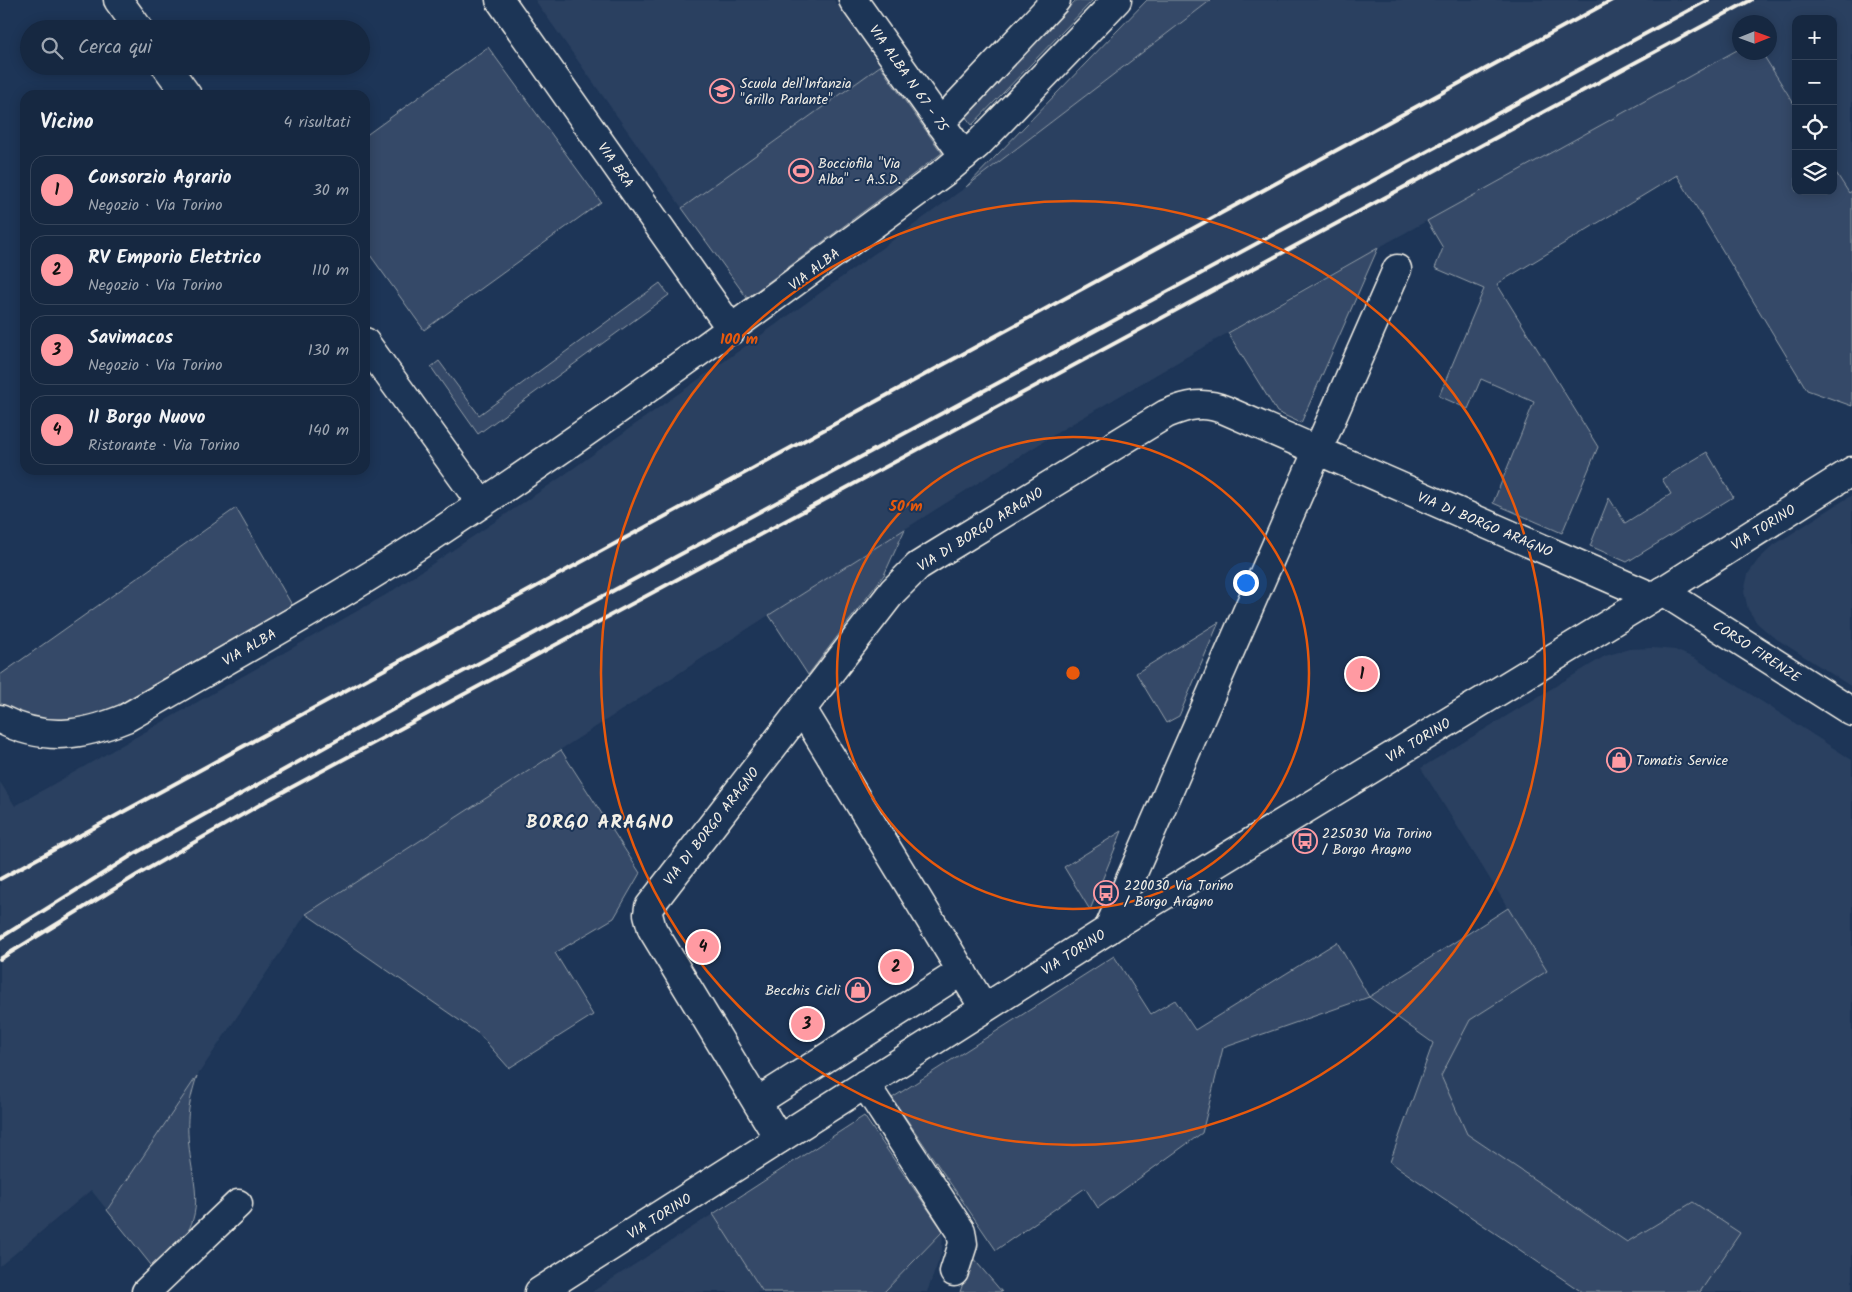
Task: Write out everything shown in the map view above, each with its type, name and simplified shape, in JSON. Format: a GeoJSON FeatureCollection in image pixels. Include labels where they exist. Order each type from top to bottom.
{"type":"FeatureCollection","features":[{"type":"Feature","properties":{"kind":"street"},"geometry":{"type":"LineString","coordinates":[[118,0],[132,20]]}},
{"type":"Feature","properties":{"kind":"street","name":"VIA BRA"},"geometry":{"type":"LineString","coordinates":[[500,0],[732,330]]}},
{"type":"Feature","properties":{"kind":"street","name":"VIA ALBA N 67 - 75"},"geometry":{"type":"LineString","coordinates":[[853,0],[964,156]]}},
{"type":"Feature","properties":{"kind":"street"},"geometry":{"type":"LineString","coordinates":[[940,123],[1056,0]]}},
{"type":"Feature","properties":{"kind":"street","name":"VIA ALBA"},"geometry":{"type":"LineString","coordinates":[[0,719],[50,734],[74,734],[100,729],[126,718],[353,586],[481,503],[732,330],[964,156],[1117,0]]}},
{"type":"Feature","properties":{"kind":"street"},"geometry":{"type":"LineString","coordinates":[[173,75],[183,90]]}},
{"type":"Feature","properties":{"kind":"street"},"geometry":{"type":"LineString","coordinates":[[1108,930],[1397,269]]}},
{"type":"Feature","properties":{"kind":"street"},"geometry":{"type":"LineString","coordinates":[[370,349],[481,503]]}},
{"type":"Feature","properties":{"kind":"street","name":"VIA DI BORGO ARAGNO"},"geometry":{"type":"LineString","coordinates":[[757,1102],[652,930],[648,914],[654,900],[893,591],[918,566],[1166,414],[1196,404],[1214,405],[1317,451],[1658,594]]}},
{"type":"Feature","properties":{"kind":"street","name":"VIA TORINO"},"geometry":{"type":"LineString","coordinates":[[539,1292],[1108,930],[1658,594],[1852,470]]}},
{"type":"Feature","properties":{"kind":"street","name":"CORSO FIRENZE"},"geometry":{"type":"LineString","coordinates":[[1658,594],[1852,712]]}},
{"type":"Feature","properties":{"kind":"street"},"geometry":{"type":"LineString","coordinates":[[802,709],[984,1008]]}},
{"type":"Feature","properties":{"kind":"street"},"geometry":{"type":"LineString","coordinates":[[779,1139],[757,1102],[962,971]]}},
{"type":"Feature","properties":{"kind":"street"},"geometry":{"type":"LineString","coordinates":[[865,1084],[961,1231],[963,1244],[954,1272]]}},
{"type":"Feature","properties":{"kind":"street"},"geometry":{"type":"LineString","coordinates":[[146,1292],[238,1204]]}},
{"type":"Feature","properties":{"kind":"shaded area","name":"Scuola dell'Infanzia \"Grillo Parlante\""},"geometry":{"type":"Polygon","coordinates":[[[535,0],[834,0],[880,66],[682,208],[535,0]]]}},
{"type":"Feature","properties":{"kind":"shaded area"},"geometry":{"type":"Polygon","coordinates":[[[1076,0],[1093,0],[972,125],[965,116],[1076,0]]]}},
{"type":"Feature","properties":{"kind":"shaded area"},"geometry":{"type":"Polygon","coordinates":[[[1147,0],[1211,0],[966,187],[1147,0]]]}},
{"type":"Feature","properties":{"kind":"shaded area"},"geometry":{"type":"Polygon","coordinates":[[[1211,0],[1852,0],[1852,191],[1849,193],[1837,174],[1837,15],[1792,15],[1792,101],[1766,60],[1777,60],[1777,15],[1732,15],[1732,53],[1303,289],[1063,429],[769,615],[306,914],[107,1210],[91,1190],[0,1266],[0,782],[15,806],[389,593],[554,482],[966,187],[1211,0]]]}},
{"type":"Feature","properties":{"kind":"shaded area"},"geometry":{"type":"Polygon","coordinates":[[[488,47],[601,202],[424,330],[370,255],[370,132],[488,47]]]}},
{"type":"Feature","properties":{"kind":"shaded area"},"geometry":{"type":"Polygon","coordinates":[[[1732,53],[1732,60],[1766,60],[1792,101],[1792,195],[1837,195],[1837,174],[1849,193],[1852,191],[1852,406],[1807,390],[1677,175],[1497,284],[1598,447],[1562,533],[1493,503],[1534,402],[1481,379],[1468,409],[1439,396],[1484,289],[1435,268],[1443,248],[1427,221],[1732,53]]]}},
{"type":"Feature","properties":{"kind":"shaded area"},"geometry":{"type":"Polygon","coordinates":[[[880,66],[942,153],[747,298],[682,208],[880,66]]]}},
{"type":"Feature","properties":{"kind":"shaded area"},"geometry":{"type":"Polygon","coordinates":[[[1378,248],[1301,423],[1277,412],[1228,333],[1378,248]]]}},
{"type":"Feature","properties":{"kind":"shaded area"},"geometry":{"type":"Polygon","coordinates":[[[660,283],[669,295],[478,434],[431,367],[439,361],[479,415],[660,283]]]}},
{"type":"Feature","properties":{"kind":"shaded area"},"geometry":{"type":"Polygon","coordinates":[[[1707,452],[1733,497],[1627,562],[1590,546],[1609,498],[1625,523],[1671,494],[1662,479],[1707,452]]]}},
{"type":"Feature","properties":{"kind":"shaded area"},"geometry":{"type":"Polygon","coordinates":[[[1852,495],[1852,687],[1772,636],[1757,623],[1748,609],[1744,592],[1748,574],[1758,560],[1774,545],[1852,495]]]}},
{"type":"Feature","properties":{"kind":"shaded area"},"geometry":{"type":"Polygon","coordinates":[[[236,508],[292,605],[112,709],[98,714],[70,719],[42,718],[14,711],[0,705],[0,675],[236,508]]]}},
{"type":"Feature","properties":{"kind":"shaded area"},"geometry":{"type":"Polygon","coordinates":[[[905,529],[884,575],[808,675],[769,615],[905,529]]]}},
{"type":"Feature","properties":{"kind":"shaded area"},"geometry":{"type":"Polygon","coordinates":[[[1219,622],[1179,716],[1166,723],[1136,673],[1219,622]]]}},
{"type":"Feature","properties":{"kind":"shaded area"},"geometry":{"type":"Polygon","coordinates":[[[1653,648],[1675,650],[1696,659],[1852,760],[1852,1292],[1581,1292],[1390,1162],[1433,1043],[1369,997],[1508,908],[1421,768],[1605,656],[1629,649],[1653,648]]]}},
{"type":"Feature","properties":{"kind":"shaded area"},"geometry":{"type":"Polygon","coordinates":[[[561,750],[640,873],[614,918],[555,953],[593,1015],[509,1068],[479,1034],[306,914],[561,750]]]}},
{"type":"Feature","properties":{"kind":"shaded area"},"geometry":{"type":"Polygon","coordinates":[[[1122,831],[1090,910],[1064,867],[1122,831]]]}},
{"type":"Feature","properties":{"kind":"shaded area"},"geometry":{"type":"Polygon","coordinates":[[[1508,908],[1547,971],[1470,1020],[1441,1076],[1467,1134],[1627,1242],[1693,1202],[1740,1233],[1700,1292],[1582,1292],[1390,1162],[1433,1043],[1369,997],[1508,908]]]}},
{"type":"Feature","properties":{"kind":"shaded area"},"geometry":{"type":"Polygon","coordinates":[[[1337,942],[1369,997],[1223,1048],[1202,1133],[1098,1208],[1085,1188],[996,1250],[892,1098],[1114,956],[1151,1014],[1175,1000],[1195,1030],[1337,942]]]}},
{"type":"Feature","properties":{"kind":"shaded area"},"geometry":{"type":"Polygon","coordinates":[[[197,1076],[188,1119],[189,1150],[196,1196],[194,1215],[184,1239],[155,1270],[107,1210],[197,1076]]]}},
{"type":"Feature","properties":{"kind":"shaded area"},"geometry":{"type":"Polygon","coordinates":[[[864,1116],[943,1231],[884,1292],[763,1292],[713,1214],[864,1116]]]}},
{"type":"Feature","properties":{"kind":"shaded area"},"geometry":{"type":"Polygon","coordinates":[[[713,1214],[763,1292],[592,1292],[713,1214]]]}},
{"type":"Feature","properties":{"kind":"shaded area"},"geometry":{"type":"Polygon","coordinates":[[[943,1231],[942,1252],[927,1292],[884,1292],[943,1231]]]}},
{"type":"Feature","properties":{"kind":"shaded area"},"geometry":{"type":"Polygon","coordinates":[[[972,1257],[1002,1292],[960,1292],[972,1257]]]}},
{"type":"Feature","properties":{"kind":"railway"},"geometry":{"type":"LineString","coordinates":[[0,879],[1612,0]]}},
{"type":"Feature","properties":{"kind":"railway"},"geometry":{"type":"LineString","coordinates":[[0,938],[134,854],[366,724],[1708,0]]}},
{"type":"Feature","properties":{"kind":"railway"},"geometry":{"type":"LineString","coordinates":[[0,959],[137,875],[268,800],[1751,0]]}},
{"type":"Feature","properties":{"kind":"place","name":"Scuola dell'Infanzia \"Grillo Parlante\""},"geometry":{"type":"Point","coordinates":[722,91]}},
{"type":"Feature","properties":{"kind":"place","name":"Bocciofila \"Via Alba\" - A.S.D."},"geometry":{"type":"Point","coordinates":[801,171]}},
{"type":"Feature","properties":{"kind":"place","name":"Consorzio Agrario"},"geometry":{"type":"Point","coordinates":[1362,674]}},
{"type":"Feature","properties":{"kind":"place","name":"Tomatis Service"},"geometry":{"type":"Point","coordinates":[1619,760]}},
{"type":"Feature","properties":{"kind":"place","name":"225030 Via Torino / Borgo Aragno"},"geometry":{"type":"Point","coordinates":[1305,841]}},
{"type":"Feature","properties":{"kind":"place","name":"220030 Via Torino / Borgo Aragno"},"geometry":{"type":"Point","coordinates":[1106,893]}},
{"type":"Feature","properties":{"kind":"place","name":"Il Borgo Nuovo"},"geometry":{"type":"Point","coordinates":[703,947]}},
{"type":"Feature","properties":{"kind":"place","name":"RV Emporio Elettrico"},"geometry":{"type":"Point","coordinates":[896,967]}},
{"type":"Feature","properties":{"kind":"place","name":"Becchis Cicli"},"geometry":{"type":"Point","coordinates":[858,990]}},
{"type":"Feature","properties":{"kind":"place","name":"Savimacos"},"geometry":{"type":"Point","coordinates":[807,1024]}},
{"type":"Feature","properties":{"kind":"district","name":"BORGO ARAGNO"},"geometry":{"type":"Point","coordinates":[600,821]}}]}
